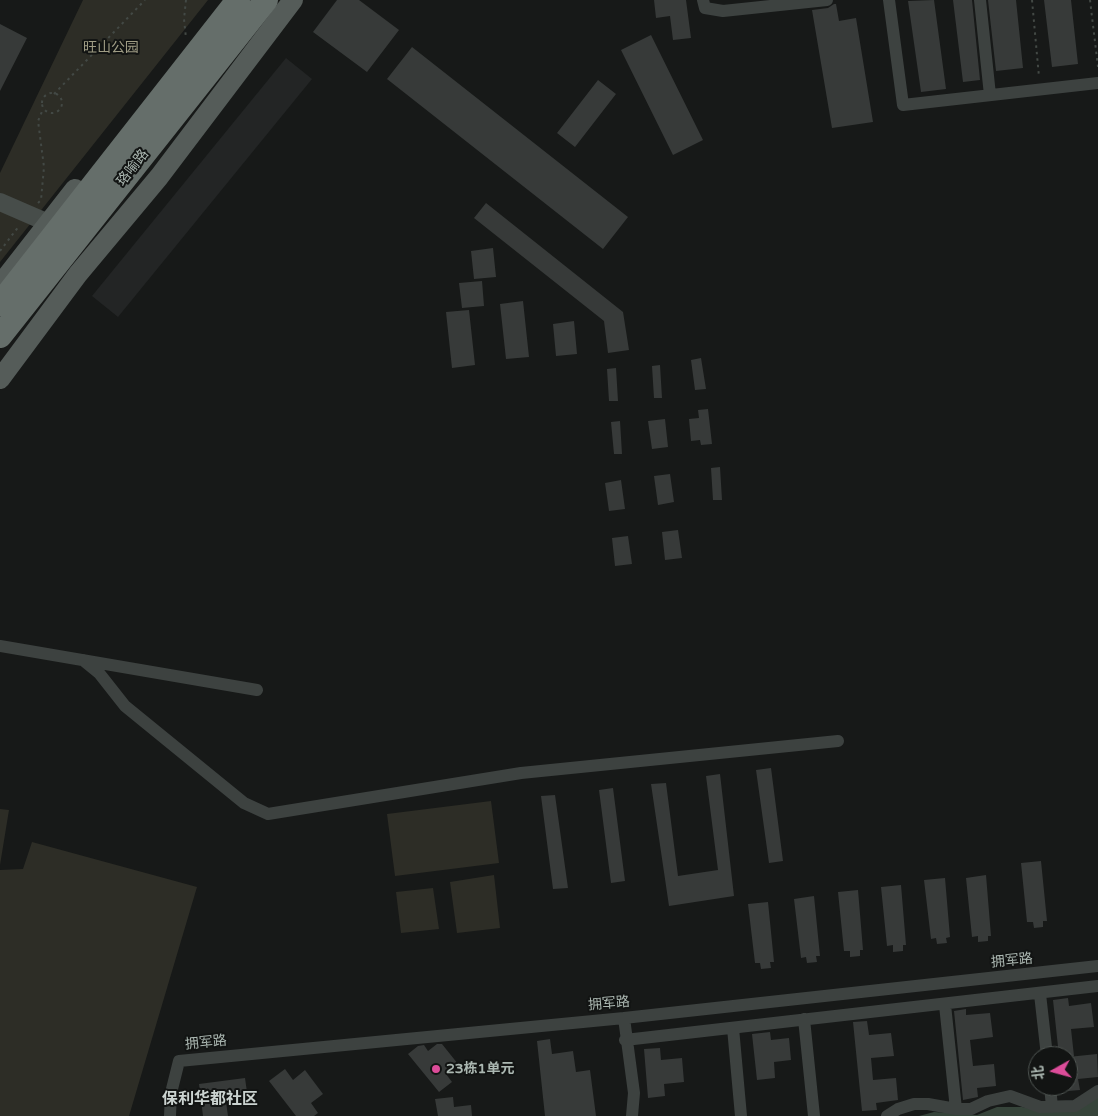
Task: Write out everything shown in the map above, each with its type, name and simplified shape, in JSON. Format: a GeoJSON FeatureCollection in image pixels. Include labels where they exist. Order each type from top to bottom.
{"type":"FeatureCollection","features":[{"type":"Feature","properties":{"kind":"highway","name":"珞喻路"},"geometry":{"type":"LineString","coordinates":[[0,304],[54,226],[238,0]]}},
{"type":"Feature","properties":{"kind":"highway","name":"珞喻路"},"geometry":{"type":"LineString","coordinates":[[0,336],[266,0]]}},
{"type":"Feature","properties":{"kind":"main road"},"geometry":{"type":"LineString","coordinates":[[0,285],[54,226],[226,0]]}},
{"type":"Feature","properties":{"kind":"main road"},"geometry":{"type":"LineString","coordinates":[[0,379],[78,274],[159,177],[294,0]]}},
{"type":"Feature","properties":{"kind":"street"},"geometry":{"type":"LineString","coordinates":[[703,0],[704,8],[723,11],[827,0]]}},
{"type":"Feature","properties":{"kind":"street"},"geometry":{"type":"LineString","coordinates":[[889,0],[903,105],[1098,83]]}},
{"type":"Feature","properties":{"kind":"street"},"geometry":{"type":"LineString","coordinates":[[980,0],[990,95]]}},
{"type":"Feature","properties":{"kind":"street"},"geometry":{"type":"LineString","coordinates":[[0,202],[54,226]]}},
{"type":"Feature","properties":{"kind":"street"},"geometry":{"type":"LineString","coordinates":[[0,646],[257,690]]}},
{"type":"Feature","properties":{"kind":"street"},"geometry":{"type":"LineString","coordinates":[[83,660],[99,673],[125,706],[244,803],[268,814],[521,772],[838,741]]}},
{"type":"Feature","properties":{"kind":"street","name":"拥军路"},"geometry":{"type":"LineString","coordinates":[[170,1116],[171,1093],[179,1061],[624,1018],[1098,966]]}},
{"type":"Feature","properties":{"kind":"street"},"geometry":{"type":"LineString","coordinates":[[625,1040],[945,1005],[1098,986]]}},
{"type":"Feature","properties":{"kind":"street"},"geometry":{"type":"LineString","coordinates":[[1040,994],[1046,1046]]}},
{"type":"Feature","properties":{"kind":"street"},"geometry":{"type":"LineString","coordinates":[[945,1005],[956,1109]]}},
{"type":"Feature","properties":{"kind":"street"},"geometry":{"type":"LineString","coordinates":[[624,1018],[625,1040],[632,1075],[632,1116]]}},
{"type":"Feature","properties":{"kind":"street"},"geometry":{"type":"LineString","coordinates":[[804,1020],[814,1116]]}},
{"type":"Feature","properties":{"kind":"street"},"geometry":{"type":"LineString","coordinates":[[733,1028],[741,1116]]}},
{"type":"Feature","properties":{"kind":"street"},"geometry":{"type":"LineString","coordinates":[[887,1116],[898,1109],[914,1104],[971,1109],[988,1101],[1010,1096],[1040,1107],[1075,1106],[1098,1091]]}},
{"type":"Feature","properties":{"kind":"street"},"geometry":{"type":"LineString","coordinates":[[1051,1096],[1052,1107]]}},
{"type":"Feature","properties":{"kind":"path"},"geometry":{"type":"LineString","coordinates":[[54,94],[61,101],[58,111],[52,113],[44,108],[42,103],[44,97],[54,94],[145,0]]}},
{"type":"Feature","properties":{"kind":"path"},"geometry":{"type":"LineString","coordinates":[[186,0],[184,18],[188,50]]}},
{"type":"Feature","properties":{"kind":"path"},"geometry":{"type":"LineString","coordinates":[[1032,0],[1040,89]]}},
{"type":"Feature","properties":{"kind":"path"},"geometry":{"type":"LineString","coordinates":[[1090,0],[1098,67]]}},
{"type":"Feature","properties":{"kind":"path"},"geometry":{"type":"LineString","coordinates":[[0,251],[41,200],[44,167],[38,122],[44,108]]}},
{"type":"Feature","properties":{"kind":"shaded area"},"geometry":{"type":"Polygon","coordinates":[[[286,58],[312,79],[118,317],[92,296],[286,58]]]}},
{"type":"Feature","properties":{"kind":"shaded area"},"geometry":{"type":"Polygon","coordinates":[[[1098,1096],[1098,1116],[919,1116],[934,1112],[977,1115],[997,1107],[1022,1107],[1045,1112],[1098,1096]]]}},
{"type":"Feature","properties":{"kind":"green space","name":"旺山公园"},"geometry":{"type":"Polygon","coordinates":[[[83,0],[208,0],[0,262],[0,173],[83,0]]]}},
{"type":"Feature","properties":{"kind":"green space"},"geometry":{"type":"Polygon","coordinates":[[[491,801],[499,863],[395,876],[387,814],[491,801]]]}},
{"type":"Feature","properties":{"kind":"green space"},"geometry":{"type":"Polygon","coordinates":[[[0,809],[9,810],[0,865],[0,809]]]}},
{"type":"Feature","properties":{"kind":"green space"},"geometry":{"type":"Polygon","coordinates":[[[32,842],[197,887],[129,1116],[0,1116],[0,870],[23,869],[32,842]]]}},
{"type":"Feature","properties":{"kind":"green space"},"geometry":{"type":"Polygon","coordinates":[[[494,875],[500,928],[457,933],[450,882],[494,875]]]}},
{"type":"Feature","properties":{"kind":"green space"},"geometry":{"type":"Polygon","coordinates":[[[433,888],[439,929],[401,933],[396,892],[433,888]]]}},
{"type":"Feature","properties":{"kind":"building"},"geometry":{"type":"Polygon","coordinates":[[[337,0],[359,0],[399,30],[367,72],[313,32],[337,0]]]}},
{"type":"Feature","properties":{"kind":"building"},"geometry":{"type":"Polygon","coordinates":[[[654,0],[686,0],[691,38],[673,40],[670,16],[656,18],[654,0]]]}},
{"type":"Feature","properties":{"kind":"building"},"geometry":{"type":"Polygon","coordinates":[[[934,0],[946,89],[921,92],[908,1],[934,0]]]}},
{"type":"Feature","properties":{"kind":"building"},"geometry":{"type":"Polygon","coordinates":[[[953,0],[972,0],[980,80],[963,82],[953,0]]]}},
{"type":"Feature","properties":{"kind":"building"},"geometry":{"type":"Polygon","coordinates":[[[988,0],[1016,0],[1023,68],[996,71],[988,0]]]}},
{"type":"Feature","properties":{"kind":"building"},"geometry":{"type":"Polygon","coordinates":[[[1044,0],[1071,0],[1078,64],[1052,67],[1044,0]]]}},
{"type":"Feature","properties":{"kind":"building"},"geometry":{"type":"Polygon","coordinates":[[[836,4],[839,21],[856,18],[873,122],[832,128],[812,10],[828,8],[836,4]]]}},
{"type":"Feature","properties":{"kind":"building"},"geometry":{"type":"Polygon","coordinates":[[[0,24],[27,38],[0,91],[0,24]]]}},
{"type":"Feature","properties":{"kind":"building"},"geometry":{"type":"Polygon","coordinates":[[[651,35],[703,140],[673,155],[621,50],[651,35]]]}},
{"type":"Feature","properties":{"kind":"building"},"geometry":{"type":"Polygon","coordinates":[[[412,47],[628,217],[603,249],[387,79],[412,47]]]}},
{"type":"Feature","properties":{"kind":"building"},"geometry":{"type":"Polygon","coordinates":[[[598,80],[616,94],[575,147],[557,133],[598,80]]]}},
{"type":"Feature","properties":{"kind":"building"},"geometry":{"type":"Polygon","coordinates":[[[486,203],[623,312],[629,350],[608,353],[604,321],[474,218],[486,203]]]}},
{"type":"Feature","properties":{"kind":"building"},"geometry":{"type":"Polygon","coordinates":[[[493,248],[496,277],[474,279],[471,251],[493,248]]]}},
{"type":"Feature","properties":{"kind":"building"},"geometry":{"type":"Polygon","coordinates":[[[482,281],[484,306],[462,308],[459,283],[482,281]]]}},
{"type":"Feature","properties":{"kind":"building"},"geometry":{"type":"Polygon","coordinates":[[[523,301],[529,357],[506,359],[500,304],[523,301]]]}},
{"type":"Feature","properties":{"kind":"building"},"geometry":{"type":"Polygon","coordinates":[[[469,310],[475,365],[452,368],[446,312],[469,310]]]}},
{"type":"Feature","properties":{"kind":"building"},"geometry":{"type":"Polygon","coordinates":[[[574,321],[577,354],[556,356],[553,324],[574,321]]]}},
{"type":"Feature","properties":{"kind":"building"},"geometry":{"type":"Polygon","coordinates":[[[701,358],[706,389],[695,390],[691,360],[701,358]]]}},
{"type":"Feature","properties":{"kind":"building"},"geometry":{"type":"Polygon","coordinates":[[[660,365],[662,398],[654,398],[652,366],[660,365]]]}},
{"type":"Feature","properties":{"kind":"building"},"geometry":{"type":"Polygon","coordinates":[[[616,368],[618,401],[609,401],[607,369],[616,368]]]}},
{"type":"Feature","properties":{"kind":"building"},"geometry":{"type":"Polygon","coordinates":[[[708,409],[712,444],[701,445],[700,440],[691,441],[689,419],[699,418],[698,410],[708,409]]]}},
{"type":"Feature","properties":{"kind":"building"},"geometry":{"type":"Polygon","coordinates":[[[665,419],[668,447],[652,449],[648,421],[665,419]]]}},
{"type":"Feature","properties":{"kind":"building"},"geometry":{"type":"Polygon","coordinates":[[[620,421],[622,454],[614,454],[611,422],[620,421]]]}},
{"type":"Feature","properties":{"kind":"building"},"geometry":{"type":"Polygon","coordinates":[[[720,467],[722,500],[713,500],[711,468],[720,467]]]}},
{"type":"Feature","properties":{"kind":"building"},"geometry":{"type":"Polygon","coordinates":[[[670,474],[674,502],[658,505],[654,476],[670,474]]]}},
{"type":"Feature","properties":{"kind":"building"},"geometry":{"type":"Polygon","coordinates":[[[621,480],[625,509],[609,511],[605,483],[621,480]]]}},
{"type":"Feature","properties":{"kind":"building"},"geometry":{"type":"Polygon","coordinates":[[[678,530],[682,558],[665,560],[662,532],[678,530]]]}},
{"type":"Feature","properties":{"kind":"building"},"geometry":{"type":"Polygon","coordinates":[[[628,536],[632,564],[615,566],[612,538],[628,536]]]}},
{"type":"Feature","properties":{"kind":"building"},"geometry":{"type":"Polygon","coordinates":[[[771,768],[783,861],[769,863],[756,770],[771,768]]]}},
{"type":"Feature","properties":{"kind":"building"},"geometry":{"type":"Polygon","coordinates":[[[720,774],[734,896],[669,906],[651,784],[666,783],[678,876],[718,870],[706,776],[720,774]]]}},
{"type":"Feature","properties":{"kind":"building"},"geometry":{"type":"Polygon","coordinates":[[[613,788],[625,881],[611,883],[599,790],[613,788]]]}},
{"type":"Feature","properties":{"kind":"building"},"geometry":{"type":"Polygon","coordinates":[[[555,795],[568,888],[553,889],[541,796],[555,795]]]}},
{"type":"Feature","properties":{"kind":"building"},"geometry":{"type":"Polygon","coordinates":[[[1041,861],[1047,921],[1043,921],[1043,927],[1034,928],[1033,922],[1027,922],[1021,863],[1041,861]]]}},
{"type":"Feature","properties":{"kind":"building"},"geometry":{"type":"Polygon","coordinates":[[[986,875],[991,936],[988,936],[988,941],[978,942],[978,936],[972,937],[966,878],[986,875]]]}},
{"type":"Feature","properties":{"kind":"building"},"geometry":{"type":"Polygon","coordinates":[[[945,878],[950,937],[946,938],[947,943],[937,944],[936,938],[931,939],[924,880],[945,878]]]}},
{"type":"Feature","properties":{"kind":"building"},"geometry":{"type":"Polygon","coordinates":[[[901,885],[906,945],[903,945],[903,951],[893,952],[893,945],[887,946],[881,887],[901,885]]]}},
{"type":"Feature","properties":{"kind":"building"},"geometry":{"type":"Polygon","coordinates":[[[858,890],[863,950],[860,950],[860,956],[850,957],[850,951],[844,951],[838,892],[858,890]]]}},
{"type":"Feature","properties":{"kind":"building"},"geometry":{"type":"Polygon","coordinates":[[[814,896],[820,956],[816,956],[817,962],[807,963],[806,957],[801,958],[794,899],[814,896]]]}},
{"type":"Feature","properties":{"kind":"building"},"geometry":{"type":"Polygon","coordinates":[[[768,902],[774,962],[770,962],[771,968],[761,969],[760,963],[755,963],[748,904],[768,902]]]}},
{"type":"Feature","properties":{"kind":"building"},"geometry":{"type":"Polygon","coordinates":[[[1068,998],[1069,1006],[1091,1003],[1094,1027],[1071,1029],[1073,1046],[1058,1046],[1053,1000],[1068,998]]]}},
{"type":"Feature","properties":{"kind":"building"},"geometry":{"type":"Polygon","coordinates":[[[966,1009],[966,1015],[990,1013],[993,1037],[970,1040],[973,1066],[994,1064],[996,1086],[977,1088],[978,1097],[963,1100],[954,1011],[966,1009]]]}},
{"type":"Feature","properties":{"kind":"building"},"geometry":{"type":"Polygon","coordinates":[[[867,1021],[869,1035],[891,1033],[894,1056],[871,1058],[873,1080],[896,1078],[898,1100],[876,1103],[877,1110],[862,1111],[853,1022],[867,1021]]]}},
{"type":"Feature","properties":{"kind":"building"},"geometry":{"type":"Polygon","coordinates":[[[770,1032],[771,1040],[789,1038],[791,1060],[774,1062],[775,1078],[757,1080],[752,1034],[770,1032]]]}},
{"type":"Feature","properties":{"kind":"building"},"geometry":{"type":"Polygon","coordinates":[[[550,1039],[552,1054],[573,1051],[576,1072],[590,1070],[596,1116],[545,1116],[537,1041],[550,1039]]]}},
{"type":"Feature","properties":{"kind":"building","name":"23栋1单元"},"geometry":{"type":"Polygon","coordinates":[[[437,1044],[442,1044],[458,1064],[446,1074],[452,1082],[439,1092],[408,1054],[418,1046],[424,1045],[428,1051],[437,1044]]]}},
{"type":"Feature","properties":{"kind":"building"},"geometry":{"type":"Polygon","coordinates":[[[660,1048],[661,1060],[682,1058],[684,1082],[664,1084],[665,1096],[648,1098],[644,1049],[660,1048]]]}},
{"type":"Feature","properties":{"kind":"building"},"geometry":{"type":"Polygon","coordinates":[[[1097,1054],[1098,1077],[1078,1079],[1078,1056],[1097,1054]]]}},
{"type":"Feature","properties":{"kind":"building"},"geometry":{"type":"Polygon","coordinates":[[[285,1069],[293,1080],[305,1070],[323,1094],[311,1103],[318,1113],[314,1116],[296,1116],[269,1081],[285,1069]]]}},
{"type":"Feature","properties":{"kind":"building"},"geometry":{"type":"Polygon","coordinates":[[[245,1078],[248,1099],[226,1102],[228,1116],[203,1116],[199,1084],[245,1078]]]}},
{"type":"Feature","properties":{"kind":"building"},"geometry":{"type":"Polygon","coordinates":[[[453,1097],[454,1107],[471,1105],[472,1116],[438,1116],[435,1099],[453,1097]]]}},
{"type":"Feature","properties":{"kind":"place","name":"23栋1单元"},"geometry":{"type":"Point","coordinates":[436,1069]}},
{"type":"Feature","properties":{"kind":"district","name":"保利华都社区"},"geometry":{"type":"Point","coordinates":[210,1100]}}]}
